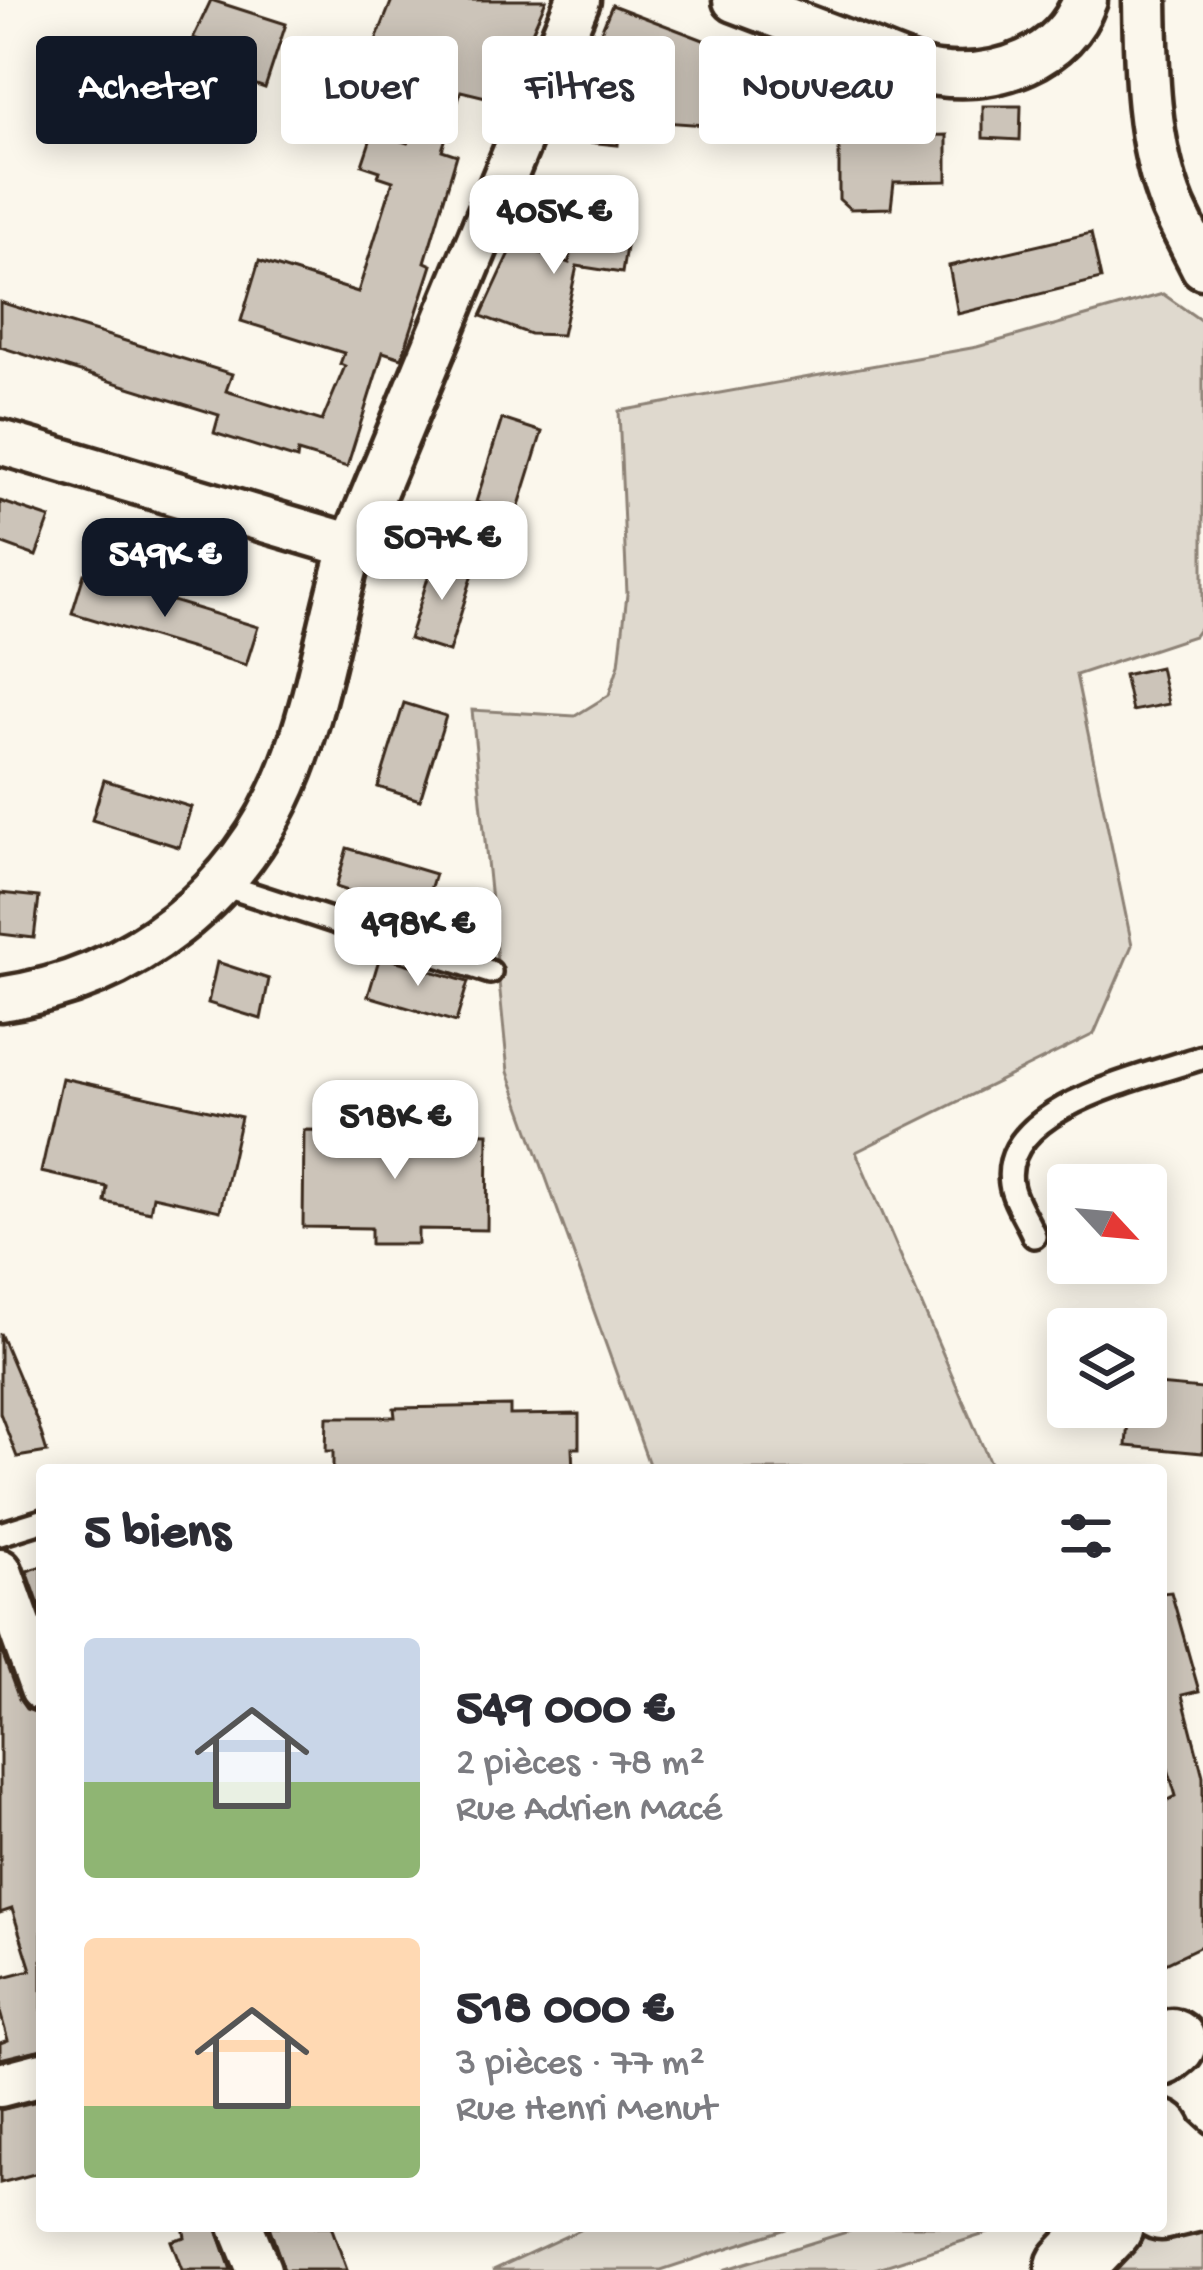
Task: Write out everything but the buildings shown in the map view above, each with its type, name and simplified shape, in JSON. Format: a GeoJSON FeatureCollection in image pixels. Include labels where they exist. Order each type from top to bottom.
{"type":"FeatureCollection","features":[{"type":"Feature","properties":{"kind":"main road"},"geometry":{"type":"LineString","coordinates":[[1167,2142],[1203,2174]]}},
{"type":"Feature","properties":{"kind":"main road"},"geometry":{"type":"LineString","coordinates":[[1167,2205],[1203,2196]]}},
{"type":"Feature","properties":{"kind":"street"},"geometry":{"type":"LineString","coordinates":[[0,999],[115,965],[159,940],[200,907],[266,819],[290,771],[352,546],[578,0]]}},
{"type":"Feature","properties":{"kind":"street"},"geometry":{"type":"LineString","coordinates":[[735,0],[933,74],[971,76],[1006,70],[1058,43],[1077,22],[1085,0]]}},
{"type":"Feature","properties":{"kind":"street"},"geometry":{"type":"LineString","coordinates":[[1145,0],[1147,73],[1162,170],[1172,205],[1203,267]]}},
{"type":"Feature","properties":{"kind":"street"},"geometry":{"type":"LineString","coordinates":[[0,442],[352,546]]}},
{"type":"Feature","properties":{"kind":"street"},"geometry":{"type":"LineString","coordinates":[[0,1571],[36,1672]]}},
{"type":"Feature","properties":{"kind":"street"},"geometry":{"type":"LineString","coordinates":[[0,2085],[36,2076]]}},
{"type":"Feature","properties":{"kind":"street"},"geometry":{"type":"LineString","coordinates":[[243,2232],[259,2270]]}},
{"type":"Feature","properties":{"kind":"lane"},"geometry":{"type":"LineString","coordinates":[[220,884],[490,973]]}},
{"type":"Feature","properties":{"kind":"lane"},"geometry":{"type":"LineString","coordinates":[[1034,1236],[1010,1183],[1016,1154],[1028,1131],[1064,1106],[1203,1057]]}},
{"type":"Feature","properties":{"kind":"lane"},"geometry":{"type":"LineString","coordinates":[[0,1534],[36,1523]]}},
{"type":"Feature","properties":{"kind":"shaded area"},"geometry":{"type":"Polygon","coordinates":[[[1163,294],[1203,322],[1203,624],[1194,636],[1076,675],[1132,945],[1094,1034],[856,1152],[990,1464],[649,1464],[508,1072],[472,710],[575,716],[609,695],[619,664],[627,594],[619,411],[977,347],[1163,294]]]}},
{"type":"Feature","properties":{"kind":"shaded area"},"geometry":{"type":"Polygon","coordinates":[[[1203,2214],[1203,2270],[1117,2270],[1116,2257],[1139,2232],[1167,2232],[1167,2221],[1203,2214]]]}},
{"type":"Feature","properties":{"kind":"shaded area"},"geometry":{"type":"Polygon","coordinates":[[[575,2232],[777,2232],[661,2270],[493,2270],[575,2232]]]}},
{"type":"Feature","properties":{"kind":"shaded area"},"geometry":{"type":"Polygon","coordinates":[[[846,2232],[991,2232],[872,2270],[723,2270],[846,2232]]]}}]}
